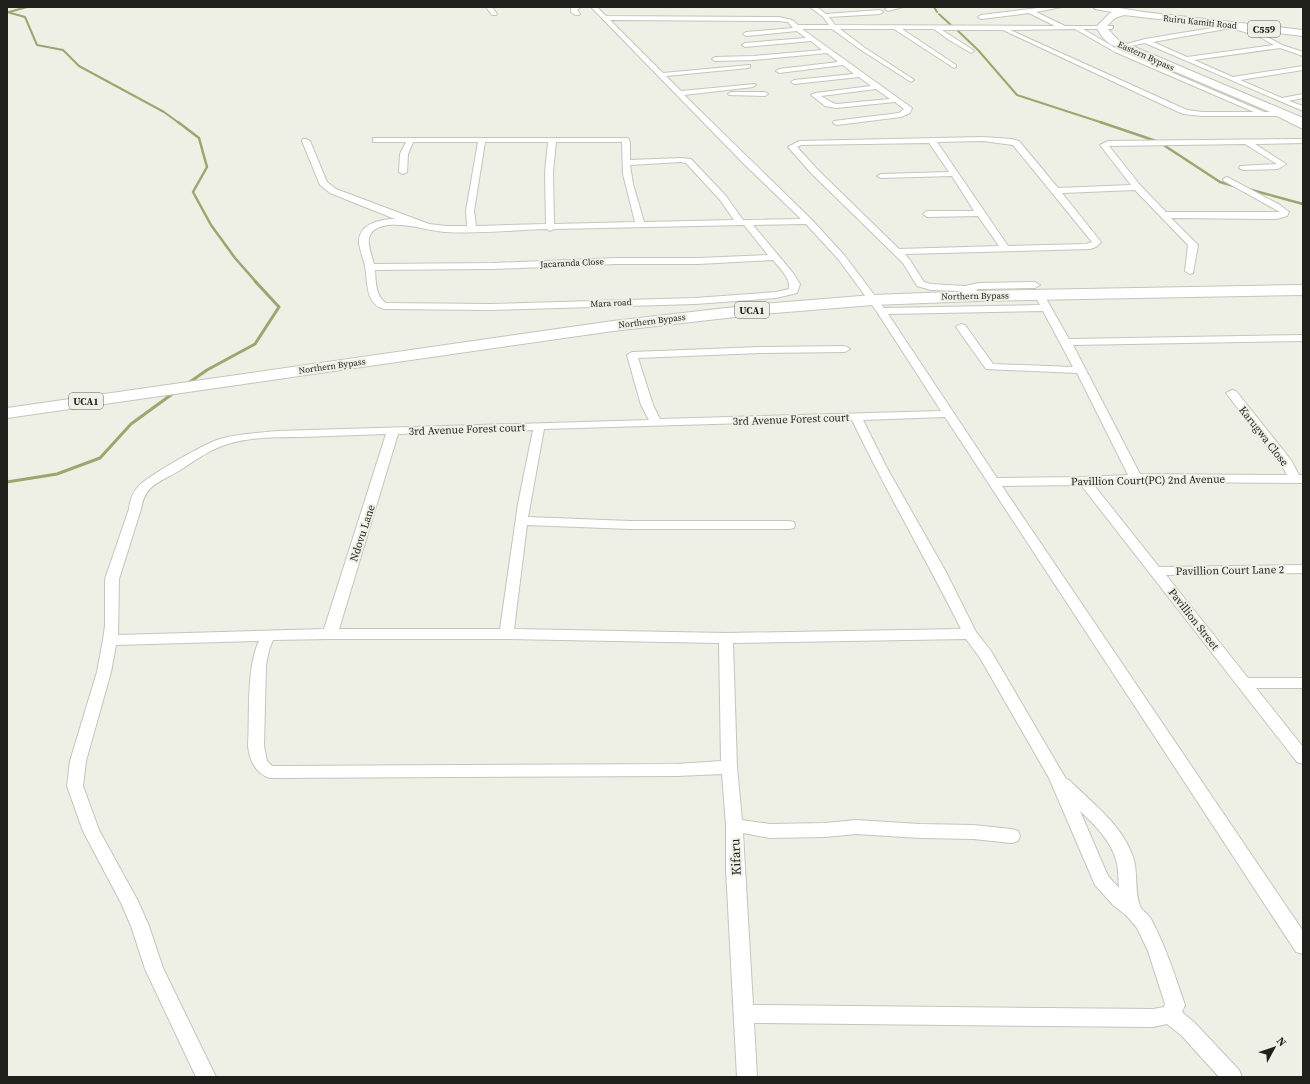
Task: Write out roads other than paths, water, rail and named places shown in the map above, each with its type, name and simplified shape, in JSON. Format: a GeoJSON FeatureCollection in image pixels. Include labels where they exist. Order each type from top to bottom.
{"type":"FeatureCollection","features":[{"type":"Feature","properties":{"kind":"main road","name":"Eastern Bypass"},"geometry":{"type":"LineString","coordinates":[[1096,7],[1103,10],[1112,21],[1107,36],[1114,42],[1172,61],[1280,114],[1303,122]]}},
{"type":"Feature","properties":{"kind":"main road"},"geometry":{"type":"LineString","coordinates":[[1096,7],[1112,21]]}},
{"type":"Feature","properties":{"kind":"main road","name":"Ruiru Kamiti Road"},"geometry":{"type":"LineString","coordinates":[[1112,21],[1162,18],[1303,33]]}},
{"type":"Feature","properties":{"kind":"main road","name":"Eastern Bypass"},"geometry":{"type":"LineString","coordinates":[[1130,47],[1215,83],[1231,83],[1269,102],[1303,116]]}},
{"type":"Feature","properties":{"kind":"main road","name":"Northern Bypass"},"geometry":{"type":"LineString","coordinates":[[7,413],[690,316],[761,309],[877,306],[972,292],[1040,296],[1303,290]]}},
{"type":"Feature","properties":{"kind":"street"},"geometry":{"type":"LineString","coordinates":[[489,7],[494,14]]}},
{"type":"Feature","properties":{"kind":"street"},"geometry":{"type":"LineString","coordinates":[[594,7],[808,221],[842,258],[877,306],[1303,946]]}},
{"type":"Feature","properties":{"kind":"street"},"geometry":{"type":"LineString","coordinates":[[813,7],[825,16],[833,27],[863,49],[911,80]]}},
{"type":"Feature","properties":{"kind":"street"},"geometry":{"type":"LineString","coordinates":[[888,9],[900,7]]}},
{"type":"Feature","properties":{"kind":"street"},"geometry":{"type":"LineString","coordinates":[[1021,7],[1067,28]]}},
{"type":"Feature","properties":{"kind":"street"},"geometry":{"type":"LineString","coordinates":[[981,17],[1059,7]]}},
{"type":"Feature","properties":{"kind":"street"},"geometry":{"type":"LineString","coordinates":[[825,16],[880,12]]}},
{"type":"Feature","properties":{"kind":"street"},"geometry":{"type":"LineString","coordinates":[[605,18],[790,21],[797,28],[860,75],[908,108],[907,111],[901,115],[837,123]]}},
{"type":"Feature","properties":{"kind":"street"},"geometry":{"type":"LineString","coordinates":[[718,19],[727,26]]}},
{"type":"Feature","properties":{"kind":"street"},"geometry":{"type":"LineString","coordinates":[[885,20],[893,28],[954,66]]}},
{"type":"Feature","properties":{"kind":"street"},"geometry":{"type":"LineString","coordinates":[[746,34],[797,28],[833,27],[1077,28],[1112,21]]}},
{"type":"Feature","properties":{"kind":"street"},"geometry":{"type":"LineString","coordinates":[[1117,51],[1145,41],[1227,26],[1260,36],[1280,46],[1303,54]]}},
{"type":"Feature","properties":{"kind":"street"},"geometry":{"type":"LineString","coordinates":[[936,28],[971,51]]}},
{"type":"Feature","properties":{"kind":"street"},"geometry":{"type":"LineString","coordinates":[[1003,28],[1146,95],[1186,112],[1202,114],[1280,114],[1303,127]]}},
{"type":"Feature","properties":{"kind":"street"},"geometry":{"type":"LineString","coordinates":[[1077,28],[1117,51],[1266,114]]}},
{"type":"Feature","properties":{"kind":"street"},"geometry":{"type":"LineString","coordinates":[[744,45],[813,39]]}},
{"type":"Feature","properties":{"kind":"street"},"geometry":{"type":"LineString","coordinates":[[1145,41],[1186,59],[1231,83],[1244,84],[1303,109]]}},
{"type":"Feature","properties":{"kind":"street"},"geometry":{"type":"LineString","coordinates":[[1172,61],[1280,46]]}},
{"type":"Feature","properties":{"kind":"street"},"geometry":{"type":"LineString","coordinates":[[715,59],[754,58],[828,51]]}},
{"type":"Feature","properties":{"kind":"street"},"geometry":{"type":"LineString","coordinates":[[779,70],[844,63]]}},
{"type":"Feature","properties":{"kind":"street"},"geometry":{"type":"LineString","coordinates":[[661,75],[751,66]]}},
{"type":"Feature","properties":{"kind":"street"},"geometry":{"type":"LineString","coordinates":[[1231,83],[1303,68]]}},
{"type":"Feature","properties":{"kind":"street"},"geometry":{"type":"LineString","coordinates":[[794,82],[860,75]]}},
{"type":"Feature","properties":{"kind":"street"},"geometry":{"type":"LineString","coordinates":[[679,93],[751,83],[771,100]]}},
{"type":"Feature","properties":{"kind":"street"},"geometry":{"type":"LineString","coordinates":[[1200,86],[1215,83]]}},
{"type":"Feature","properties":{"kind":"street"},"geometry":{"type":"LineString","coordinates":[[878,87],[815,95],[828,104],[836,106],[896,100]]}},
{"type":"Feature","properties":{"kind":"street"},"geometry":{"type":"LineString","coordinates":[[694,91],[703,94],[765,94]]}},
{"type":"Feature","properties":{"kind":"street"},"geometry":{"type":"LineString","coordinates":[[1269,102],[1303,96]]}},
{"type":"Feature","properties":{"kind":"street"},"geometry":{"type":"LineString","coordinates":[[896,252],[1087,247],[1096,243],[1095,239],[1025,152],[1012,140],[983,139],[799,143],[792,147],[815,172],[896,252],[907,262],[923,286],[972,292]]}},
{"type":"Feature","properties":{"kind":"street"},"geometry":{"type":"LineString","coordinates":[[376,140],[624,140],[626,142],[626,163],[630,188],[640,225]]}},
{"type":"Feature","properties":{"kind":"street"},"geometry":{"type":"LineString","coordinates":[[472,229],[470,211],[482,140]]}},
{"type":"Feature","properties":{"kind":"street"},"geometry":{"type":"LineString","coordinates":[[550,228],[549,172],[552,140]]}},
{"type":"Feature","properties":{"kind":"street"},"geometry":{"type":"LineString","coordinates":[[931,140],[1005,248]]}},
{"type":"Feature","properties":{"kind":"street"},"geometry":{"type":"LineString","coordinates":[[306,141],[323,183],[328,188],[411,222],[435,228],[550,228],[808,221]]}},
{"type":"Feature","properties":{"kind":"street"},"geometry":{"type":"LineString","coordinates":[[403,172],[404,154],[410,141]]}},
{"type":"Feature","properties":{"kind":"street"},"geometry":{"type":"LineString","coordinates":[[1190,271],[1194,248],[1193,245],[1137,187],[1104,145],[1113,142],[1303,141]]}},
{"type":"Feature","properties":{"kind":"street"},"geometry":{"type":"LineString","coordinates":[[1243,168],[1278,167],[1282,164],[1246,142]]}},
{"type":"Feature","properties":{"kind":"street","name":"Mara road"},"geometry":{"type":"LineString","coordinates":[[370,268],[370,281],[374,294],[378,302],[384,306],[490,307],[626,303],[658,300],[695,301],[791,293],[795,289],[794,280],[775,257],[688,161],[626,163]]}},
{"type":"Feature","properties":{"kind":"street"},"geometry":{"type":"LineString","coordinates":[[881,176],[954,174]]}},
{"type":"Feature","properties":{"kind":"street"},"geometry":{"type":"LineString","coordinates":[[1165,215],[1277,216],[1284,214],[1285,212],[1277,207],[1227,179]]}},
{"type":"Feature","properties":{"kind":"street"},"geometry":{"type":"LineString","coordinates":[[1057,192],[1137,187]]}},
{"type":"Feature","properties":{"kind":"street"},"geometry":{"type":"LineString","coordinates":[[927,214],[980,213]]}},
{"type":"Feature","properties":{"kind":"street"},"geometry":{"type":"LineString","coordinates":[[370,268],[364,239],[366,232],[383,223],[397,221],[411,222]]}},
{"type":"Feature","properties":{"kind":"street","name":"Jacaranda Close"},"geometry":{"type":"LineString","coordinates":[[370,268],[493,266],[610,261],[698,261],[775,257]]}},
{"type":"Feature","properties":{"kind":"street"},"geometry":{"type":"LineString","coordinates":[[877,306],[1040,296],[1081,370],[1136,478]]}},
{"type":"Feature","properties":{"kind":"street"},"geometry":{"type":"LineString","coordinates":[[961,327],[990,367],[1081,370]]}},
{"type":"Feature","properties":{"kind":"street"},"geometry":{"type":"LineString","coordinates":[[1066,342],[1303,338]]}},
{"type":"Feature","properties":{"kind":"street"},"geometry":{"type":"LineString","coordinates":[[656,423],[647,405],[632,355],[760,350],[845,349]]}},
{"type":"Feature","properties":{"kind":"street","name":"Karugwa Close"},"geometry":{"type":"LineString","coordinates":[[1232,393],[1299,479]]}},
{"type":"Feature","properties":{"kind":"street","name":"3rd Avenue Forest court"},"geometry":{"type":"LineString","coordinates":[[206,1077],[154,969],[140,926],[129,901],[91,832],[75,786],[78,761],[104,672],[111,633],[112,579],[135,509],[137,498],[142,488],[222,442],[238,438],[278,434],[948,414]]}},
{"type":"Feature","properties":{"kind":"street"},"geometry":{"type":"LineString","coordinates":[[744,1014],[1153,1018],[1170,1014],[1175,1005],[1160,958],[1144,923],[1134,911],[1119,900],[1101,880],[1057,777],[986,655],[970,634],[939,572],[881,468],[856,417]]}},
{"type":"Feature","properties":{"kind":"street"},"geometry":{"type":"LineString","coordinates":[[506,634],[532,459],[539,427]]}},
{"type":"Feature","properties":{"kind":"street","name":"Ndovu Lane"},"geometry":{"type":"LineString","coordinates":[[330,634],[394,431]]}},
{"type":"Feature","properties":{"kind":"street","name":"Pavillion Court(PC) 2nd Avenue"},"geometry":{"type":"LineString","coordinates":[[994,482],[1136,478],[1299,479]]}},
{"type":"Feature","properties":{"kind":"street","name":"Pavillion Street"},"geometry":{"type":"LineString","coordinates":[[1084,480],[1303,758]]}},
{"type":"Feature","properties":{"kind":"street"},"geometry":{"type":"LineString","coordinates":[[522,522],[630,526],[657,524],[789,525]]}},
{"type":"Feature","properties":{"kind":"street","name":"Pavillion Court Lane 2"},"geometry":{"type":"LineString","coordinates":[[1157,572],[1303,569]]}},
{"type":"Feature","properties":{"kind":"street"},"geometry":{"type":"LineString","coordinates":[[111,633],[268,636],[330,634],[506,634],[726,638],[970,634]]}},
{"type":"Feature","properties":{"kind":"street"},"geometry":{"type":"LineString","coordinates":[[268,636],[262,650],[259,665],[256,746],[257,754],[262,767],[270,772],[677,770],[729,768]]}},
{"type":"Feature","properties":{"kind":"street","name":"Kifaru"},"geometry":{"type":"LineString","coordinates":[[726,638],[729,768],[734,825],[735,869],[747,1077]]}},
{"type":"Feature","properties":{"kind":"street"},"geometry":{"type":"LineString","coordinates":[[1245,683],[1303,683]]}},
{"type":"Feature","properties":{"kind":"street"},"geometry":{"type":"LineString","coordinates":[[1057,777],[1114,838],[1125,858],[1127,883],[1134,911]]}},
{"type":"Feature","properties":{"kind":"street"},"geometry":{"type":"LineString","coordinates":[[734,825],[770,831],[825,830],[856,826],[920,832],[973,832],[1012,836]]}},
{"type":"Feature","properties":{"kind":"street"},"geometry":{"type":"LineString","coordinates":[[1170,1014],[1188,1029],[1232,1077]]}},
{"type":"Feature","properties":{"kind":"waterway"},"geometry":{"type":"LineString","coordinates":[[9,12],[27,7]]}},
{"type":"Feature","properties":{"kind":"waterway"},"geometry":{"type":"LineString","coordinates":[[934,7],[937,12]]}},
{"type":"Feature","properties":{"kind":"waterway"},"geometry":{"type":"LineString","coordinates":[[7,12],[25,17],[37,45],[63,50],[79,66],[164,112],[179,123]]}},
{"type":"Feature","properties":{"kind":"waterway"},"geometry":{"type":"LineString","coordinates":[[939,14],[953,27]]}},
{"type":"Feature","properties":{"kind":"waterway"},"geometry":{"type":"LineString","coordinates":[[956,29],[978,50],[1017,95],[1102,123]]}},
{"type":"Feature","properties":{"kind":"waterway"},"geometry":{"type":"LineString","coordinates":[[178,122],[199,138],[207,167],[193,192],[211,225],[235,258],[256,282]]}},
{"type":"Feature","properties":{"kind":"waterway"},"geometry":{"type":"LineString","coordinates":[[1102,123],[1159,142],[1220,182],[1234,186]]}},
{"type":"Feature","properties":{"kind":"waterway"},"geometry":{"type":"LineString","coordinates":[[1248,189],[1303,204]]}},
{"type":"Feature","properties":{"kind":"waterway"},"geometry":{"type":"LineString","coordinates":[[187,384],[207,370],[255,344],[279,307],[255,281]]}},
{"type":"Feature","properties":{"kind":"waterway"},"geometry":{"type":"LineString","coordinates":[[7,482],[57,474],[100,458],[131,424],[175,392]]}}]}
